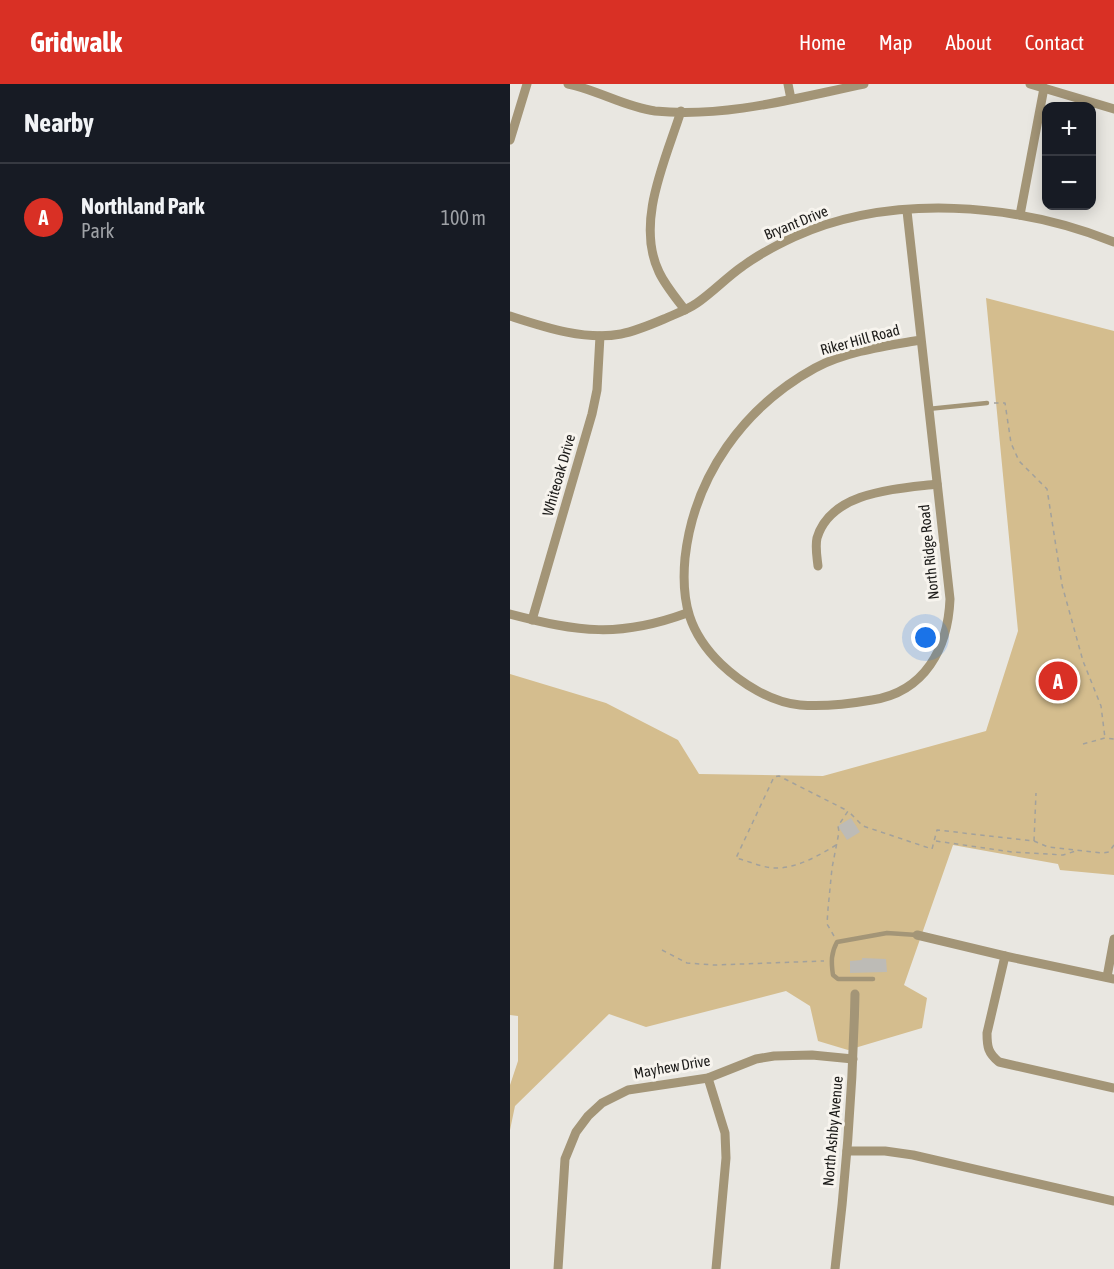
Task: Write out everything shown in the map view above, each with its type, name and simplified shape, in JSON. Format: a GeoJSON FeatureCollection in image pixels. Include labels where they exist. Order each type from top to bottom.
{"type":"FeatureCollection","features":[{"type":"Feature","properties":{"kind":"street"},"geometry":{"type":"LineString","coordinates":[[510,140],[527,84]]}},
{"type":"Feature","properties":{"kind":"street"},"geometry":{"type":"LineString","coordinates":[[568,84],[656,111],[718,111],[746,108],[864,84]]}},
{"type":"Feature","properties":{"kind":"street"},"geometry":{"type":"LineString","coordinates":[[788,84],[791,99]]}},
{"type":"Feature","properties":{"kind":"street"},"geometry":{"type":"LineString","coordinates":[[1030,84],[1114,109]]}},
{"type":"Feature","properties":{"kind":"street"},"geometry":{"type":"LineString","coordinates":[[1020,215],[1044,88]]}},
{"type":"Feature","properties":{"kind":"street"},"geometry":{"type":"LineString","coordinates":[[681,111],[653,201],[650,238],[658,271],[685,310]]}},
{"type":"Feature","properties":{"kind":"street","name":"Bryant Drive"},"geometry":{"type":"LineString","coordinates":[[510,316],[563,331],[600,336],[620,334],[647,326],[685,310],[742,266],[796,236],[844,220],[875,213],[975,209],[1020,215],[1065,226],[1114,242]]}},
{"type":"Feature","properties":{"kind":"street","name":"North Ridge Road"},"geometry":{"type":"LineString","coordinates":[[687,613],[697,634],[716,659],[740,680],[767,696],[800,705],[840,705],[883,699],[900,692],[924,673],[934,660],[944,638],[950,599],[907,210]]}},
{"type":"Feature","properties":{"kind":"street","name":"Whiteoak Drive"},"geometry":{"type":"LineString","coordinates":[[532,620],[592,414],[597,390],[600,336]]}},
{"type":"Feature","properties":{"kind":"street","name":"Riker Hill Road"},"geometry":{"type":"LineString","coordinates":[[687,613],[685,565],[692,518],[709,473],[736,434],[764,405],[797,378],[818,366],[859,352],[920,340]]}},
{"type":"Feature","properties":{"kind":"street"},"geometry":{"type":"LineString","coordinates":[[818,566],[817,540],[827,520],[836,512],[865,496],[882,491],[937,484]]}},
{"type":"Feature","properties":{"kind":"street"},"geometry":{"type":"LineString","coordinates":[[510,614],[562,626],[606,631],[633,629],[660,623],[687,613]]}},
{"type":"Feature","properties":{"kind":"street"},"geometry":{"type":"LineString","coordinates":[[917,935],[1110,978],[1114,939]]}},
{"type":"Feature","properties":{"kind":"street"},"geometry":{"type":"LineString","coordinates":[[1005,956],[987,1033],[987,1047],[990,1055],[999,1062],[1114,1088]]}},
{"type":"Feature","properties":{"kind":"street","name":"North Ashby Avenue"},"geometry":{"type":"LineString","coordinates":[[835,1269],[853,1059],[855,994]]}},
{"type":"Feature","properties":{"kind":"street","name":"Mayhew Drive"},"geometry":{"type":"LineString","coordinates":[[558,1269],[565,1159],[581,1124],[602,1103],[628,1090],[708,1078],[756,1059],[812,1055],[853,1059]]}},
{"type":"Feature","properties":{"kind":"street"},"geometry":{"type":"LineString","coordinates":[[708,1078],[725,1133],[726,1150],[716,1269]]}},
{"type":"Feature","properties":{"kind":"street"},"geometry":{"type":"LineString","coordinates":[[846,1150],[885,1151],[913,1155],[1114,1201]]}},
{"type":"Feature","properties":{"kind":"lane"},"geometry":{"type":"LineString","coordinates":[[928,409],[987,403]]}},
{"type":"Feature","properties":{"kind":"lane"},"geometry":{"type":"LineString","coordinates":[[873,979],[838,979],[833,975],[832,950],[837,942],[887,933],[917,935]]}},
{"type":"Feature","properties":{"kind":"path"},"geometry":{"type":"LineString","coordinates":[[987,403],[1005,402],[1011,443],[1019,461],[1047,489],[1062,585],[1083,661],[1101,706],[1105,738]]}},
{"type":"Feature","properties":{"kind":"path"},"geometry":{"type":"LineString","coordinates":[[1083,744],[1105,738],[1114,739]]}},
{"type":"Feature","properties":{"kind":"path"},"geometry":{"type":"LineString","coordinates":[[837,845],[814,858],[774,868],[736,858],[774,777],[779,776],[848,811],[863,826],[913,841],[928,849],[932,849],[938,830],[1034,841],[1048,847],[1102,853],[1109,852],[1114,845]]}},
{"type":"Feature","properties":{"kind":"path"},"geometry":{"type":"LineString","coordinates":[[1034,841],[1036,793]]}},
{"type":"Feature","properties":{"kind":"path"},"geometry":{"type":"LineString","coordinates":[[837,942],[827,924],[830,884],[839,832],[838,826],[848,811]]}},
{"type":"Feature","properties":{"kind":"path"},"geometry":{"type":"LineString","coordinates":[[936,841],[1012,852],[1063,855],[1077,850]]}},
{"type":"Feature","properties":{"kind":"path"},"geometry":{"type":"LineString","coordinates":[[662,950],[687,963],[714,965],[831,961]]}},
{"type":"Feature","properties":{"kind":"shaded area"},"geometry":{"type":"Polygon","coordinates":[[[986,298],[1114,331],[1114,875],[1060,870],[1058,864],[953,845],[904,985],[927,998],[922,1028],[848,1050],[818,1041],[810,1006],[786,991],[646,1027],[609,1014],[515,1106],[510,1130],[510,1085],[518,1061],[518,1016],[510,1015],[510,674],[606,703],[678,740],[699,774],[823,776],[986,731],[1018,631],[986,298]]]}},
{"type":"Feature","properties":{"kind":"building"},"geometry":{"type":"Polygon","coordinates":[[[851,818],[860,832],[847,840],[838,826],[851,818]]]}},
{"type":"Feature","properties":{"kind":"building"},"geometry":{"type":"Polygon","coordinates":[[[862,958],[886,959],[887,972],[850,973],[850,961],[862,960],[862,958]]]}},
{"type":"Feature","properties":{"kind":"place","name":"Northland Park"},"geometry":{"type":"Point","coordinates":[1058,681]}}]}
